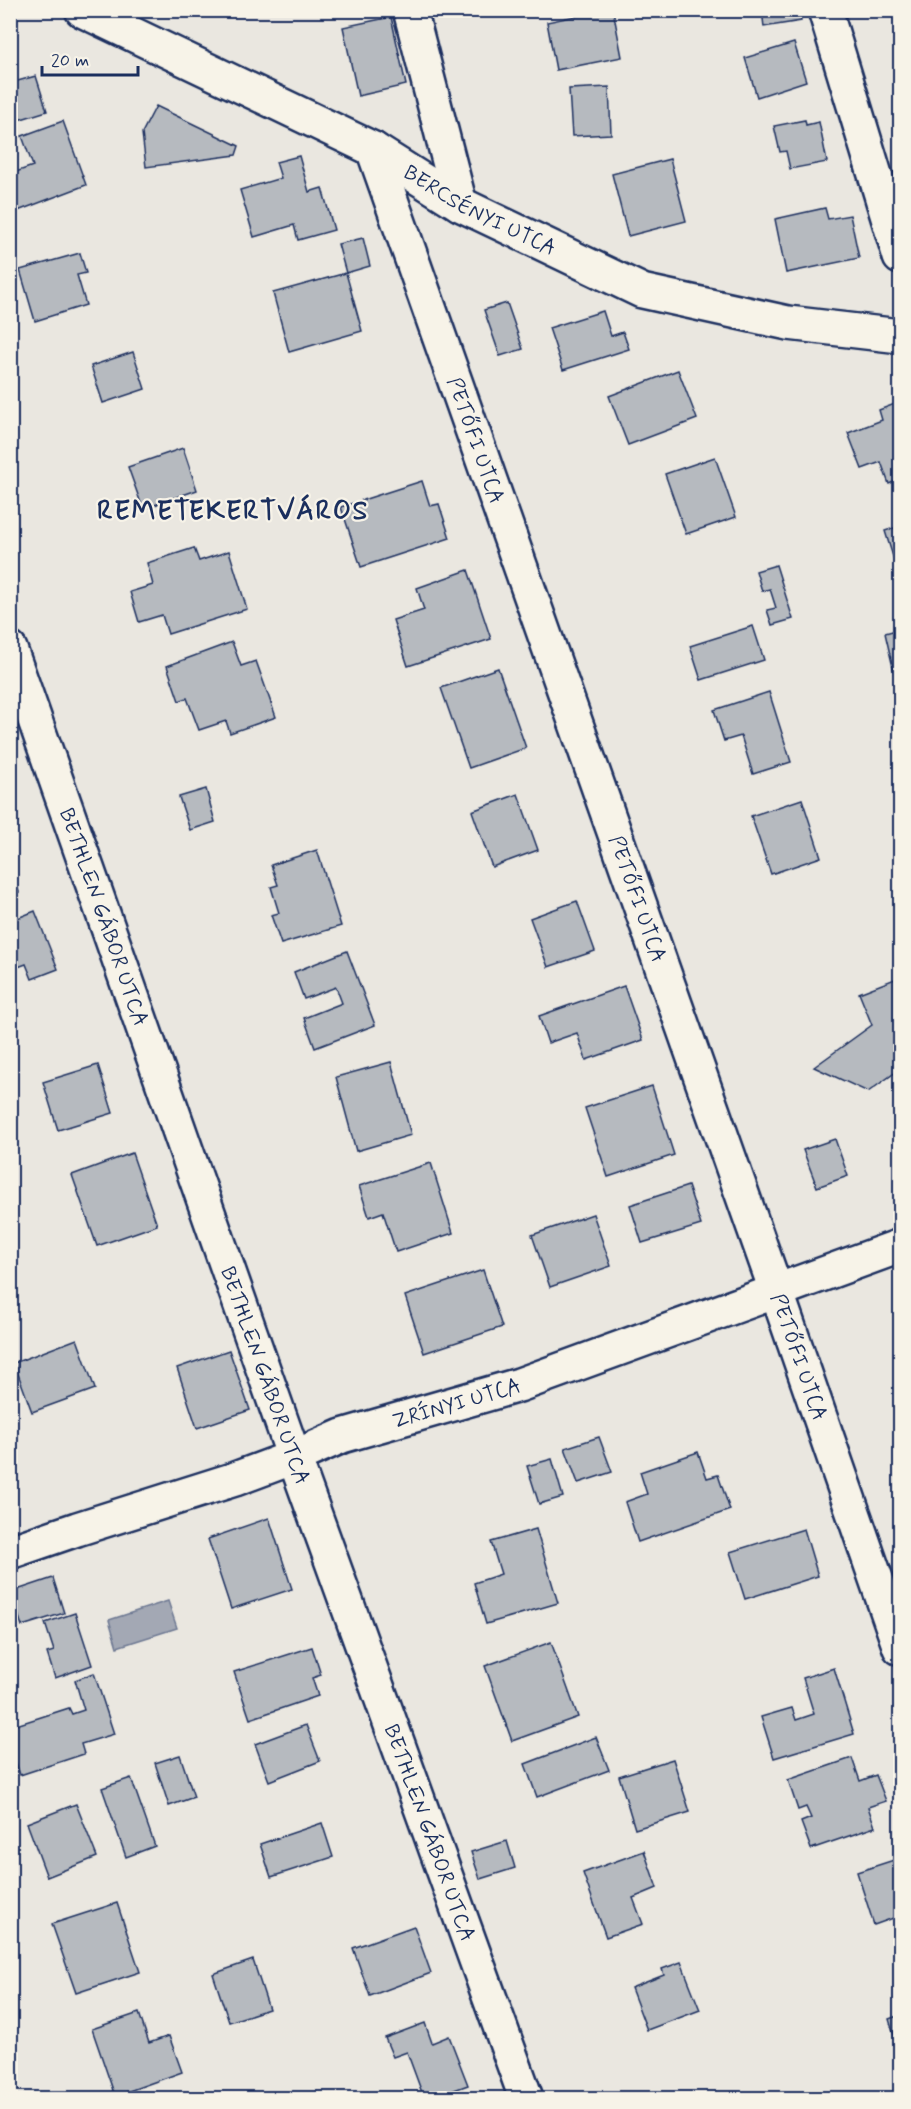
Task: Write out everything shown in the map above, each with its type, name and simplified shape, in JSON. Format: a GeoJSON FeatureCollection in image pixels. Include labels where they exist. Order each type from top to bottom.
{"type":"FeatureCollection","features":[{"type":"Feature","properties":{"kind":"street","name":"BERCSÉNYI UTCA"},"geometry":{"type":"LineString","coordinates":[[82,10],[373,149],[460,204],[642,291],[788,323],[900,336]]}},
{"type":"Feature","properties":{"kind":"street"},"geometry":{"type":"LineString","coordinates":[[410,10],[460,204]]}},
{"type":"Feature","properties":{"kind":"street"},"geometry":{"type":"LineString","coordinates":[[825,10],[900,257]]}},
{"type":"Feature","properties":{"kind":"street","name":"PETŐFI UTCA"},"geometry":{"type":"LineString","coordinates":[[373,149],[900,1648]]}},
{"type":"Feature","properties":{"kind":"street","name":"BETHLEN GÁBOR UTCA"},"geometry":{"type":"LineString","coordinates":[[10,650],[294,1457],[526,2098]]}},
{"type":"Feature","properties":{"kind":"street","name":"ZRÍNYI UTCA"},"geometry":{"type":"LineString","coordinates":[[10,1552],[77,1528],[235,1479],[342,1436],[519,1385],[777,1293],[900,1246]]}},
{"type":"Feature","properties":{"kind":"shaded area"},"geometry":{"type":"Polygon","coordinates":[[[168,1601],[177,1628],[117,1647],[109,1620],[168,1601]]]}},
{"type":"Feature","properties":{"kind":"building"},"geometry":{"type":"Polygon","coordinates":[[[613,10],[622,57],[556,70],[547,22],[613,10]]]}},
{"type":"Feature","properties":{"kind":"building"},"geometry":{"type":"Polygon","coordinates":[[[762,10],[800,10],[801,21],[764,27],[762,10]]]}},
{"type":"Feature","properties":{"kind":"building"},"geometry":{"type":"Polygon","coordinates":[[[391,17],[406,85],[358,96],[343,27],[391,17]]]}},
{"type":"Feature","properties":{"kind":"building"},"geometry":{"type":"Polygon","coordinates":[[[794,43],[806,81],[757,97],[745,58],[794,43]]]}},
{"type":"Feature","properties":{"kind":"building"},"geometry":{"type":"Polygon","coordinates":[[[36,76],[47,111],[18,120],[14,104],[10,105],[10,83],[36,76]]]}},
{"type":"Feature","properties":{"kind":"building"},"geometry":{"type":"Polygon","coordinates":[[[609,87],[611,134],[572,136],[569,89],[609,87]]]}},
{"type":"Feature","properties":{"kind":"building"},"geometry":{"type":"Polygon","coordinates":[[[156,106],[239,146],[236,155],[146,167],[142,133],[156,106]]]}},
{"type":"Feature","properties":{"kind":"building"},"geometry":{"type":"Polygon","coordinates":[[[805,120],[806,125],[819,122],[827,162],[790,169],[786,151],[780,152],[774,126],[805,120]]]}},
{"type":"Feature","properties":{"kind":"building"},"geometry":{"type":"Polygon","coordinates":[[[63,121],[86,185],[15,212],[10,200],[10,174],[33,166],[22,136],[63,121]]]}},
{"type":"Feature","properties":{"kind":"building"},"geometry":{"type":"Polygon","coordinates":[[[299,156],[309,192],[322,188],[334,230],[298,240],[294,225],[254,237],[240,190],[281,178],[276,162],[299,156]]]}},
{"type":"Feature","properties":{"kind":"building"},"geometry":{"type":"Polygon","coordinates":[[[670,159],[686,221],[628,236],[612,174],[670,159]]]}},
{"type":"Feature","properties":{"kind":"building"},"geometry":{"type":"Polygon","coordinates":[[[825,208],[828,219],[850,215],[859,258],[786,273],[775,219],[825,208]]]}},
{"type":"Feature","properties":{"kind":"building"},"geometry":{"type":"Polygon","coordinates":[[[363,238],[370,266],[346,273],[338,244],[363,238]]]}},
{"type":"Feature","properties":{"kind":"building"},"geometry":{"type":"Polygon","coordinates":[[[80,253],[86,273],[77,275],[86,305],[35,321],[20,270],[80,253]]]}},
{"type":"Feature","properties":{"kind":"building"},"geometry":{"type":"Polygon","coordinates":[[[346,273],[362,331],[289,352],[273,293],[346,273]]]}},
{"type":"Feature","properties":{"kind":"building"},"geometry":{"type":"Polygon","coordinates":[[[507,303],[523,349],[500,356],[484,310],[507,303]]]}},
{"type":"Feature","properties":{"kind":"building"},"geometry":{"type":"Polygon","coordinates":[[[603,311],[611,336],[623,332],[629,349],[563,370],[549,328],[603,311]]]}},
{"type":"Feature","properties":{"kind":"building"},"geometry":{"type":"Polygon","coordinates":[[[133,352],[145,389],[103,403],[91,366],[133,352]]]}},
{"type":"Feature","properties":{"kind":"building"},"geometry":{"type":"Polygon","coordinates":[[[678,370],[697,419],[628,445],[609,396],[678,370]]]}},
{"type":"Feature","properties":{"kind":"building"},"geometry":{"type":"Polygon","coordinates":[[[900,402],[900,479],[889,484],[881,462],[862,469],[848,433],[882,420],[879,410],[900,402]]]}},
{"type":"Feature","properties":{"kind":"building"},"geometry":{"type":"Polygon","coordinates":[[[183,448],[197,490],[143,509],[128,467],[183,448]]]}},
{"type":"Feature","properties":{"kind":"building"},"geometry":{"type":"Polygon","coordinates":[[[715,457],[736,517],[686,534],[665,474],[715,457]]]}},
{"type":"Feature","properties":{"kind":"building"},"geometry":{"type":"Polygon","coordinates":[[[422,481],[430,506],[439,504],[450,538],[361,567],[341,507],[422,481]]]}},
{"type":"Feature","properties":{"kind":"building"},"geometry":{"type":"Polygon","coordinates":[[[900,526],[900,579],[885,531],[900,526]]]}},
{"type":"Feature","properties":{"kind":"building"},"geometry":{"type":"Polygon","coordinates":[[[194,548],[199,561],[229,551],[247,609],[168,634],[162,615],[139,622],[130,592],[153,585],[147,563],[194,548]]]}},
{"type":"Feature","properties":{"kind":"building"},"geometry":{"type":"Polygon","coordinates":[[[776,565],[793,619],[772,625],[767,610],[776,608],[770,589],[762,591],[756,571],[776,565]]]}},
{"type":"Feature","properties":{"kind":"building"},"geometry":{"type":"Polygon","coordinates":[[[468,570],[491,639],[408,666],[393,620],[424,610],[417,588],[468,570]]]}},
{"type":"Feature","properties":{"kind":"building"},"geometry":{"type":"Polygon","coordinates":[[[753,626],[764,660],[701,680],[690,646],[753,626]]]}},
{"type":"Feature","properties":{"kind":"building"},"geometry":{"type":"Polygon","coordinates":[[[900,629],[900,675],[895,676],[885,633],[900,629]]]}},
{"type":"Feature","properties":{"kind":"building"},"geometry":{"type":"Polygon","coordinates":[[[232,642],[241,666],[256,661],[276,717],[230,733],[226,721],[199,730],[187,698],[179,701],[167,666],[232,642]]]}},
{"type":"Feature","properties":{"kind":"building"},"geometry":{"type":"Polygon","coordinates":[[[498,668],[526,748],[469,768],[441,688],[498,668]]]}},
{"type":"Feature","properties":{"kind":"building"},"geometry":{"type":"Polygon","coordinates":[[[769,692],[791,762],[753,774],[741,736],[724,741],[714,710],[769,692]]]}},
{"type":"Feature","properties":{"kind":"building"},"geometry":{"type":"Polygon","coordinates":[[[206,789],[215,822],[190,830],[179,797],[206,789]]]}},
{"type":"Feature","properties":{"kind":"building"},"geometry":{"type":"Polygon","coordinates":[[[518,794],[538,850],[492,867],[472,811],[518,794]]]}},
{"type":"Feature","properties":{"kind":"building"},"geometry":{"type":"Polygon","coordinates":[[[10,798],[18,822],[10,825],[10,798]]]}},
{"type":"Feature","properties":{"kind":"building"},"geometry":{"type":"Polygon","coordinates":[[[802,799],[821,857],[771,874],[751,816],[802,799]]]}},
{"type":"Feature","properties":{"kind":"building"},"geometry":{"type":"Polygon","coordinates":[[[317,850],[341,926],[281,944],[271,915],[279,913],[271,887],[278,885],[271,865],[317,850]]]}},
{"type":"Feature","properties":{"kind":"building"},"geometry":{"type":"Polygon","coordinates":[[[10,869],[19,892],[10,895],[10,869]]]}},
{"type":"Feature","properties":{"kind":"building"},"geometry":{"type":"Polygon","coordinates":[[[577,901],[595,951],[548,967],[530,918],[577,901]]]}},
{"type":"Feature","properties":{"kind":"building"},"geometry":{"type":"Polygon","coordinates":[[[35,911],[58,969],[32,979],[26,964],[10,970],[10,921],[35,911]]]}},
{"type":"Feature","properties":{"kind":"building"},"geometry":{"type":"Polygon","coordinates":[[[347,951],[375,1025],[315,1048],[304,1018],[342,1003],[336,987],[304,999],[294,972],[347,951]]]}},
{"type":"Feature","properties":{"kind":"building"},"geometry":{"type":"Polygon","coordinates":[[[900,977],[900,1069],[868,1092],[814,1067],[872,1025],[859,993],[900,977]]]}},
{"type":"Feature","properties":{"kind":"building"},"geometry":{"type":"Polygon","coordinates":[[[624,986],[643,1040],[586,1060],[577,1033],[548,1043],[539,1016],[624,986]]]}},
{"type":"Feature","properties":{"kind":"building"},"geometry":{"type":"Polygon","coordinates":[[[391,1062],[411,1135],[356,1151],[336,1077],[391,1062]]]}},
{"type":"Feature","properties":{"kind":"building"},"geometry":{"type":"Polygon","coordinates":[[[98,1065],[113,1113],[58,1130],[43,1082],[98,1065]]]}},
{"type":"Feature","properties":{"kind":"building"},"geometry":{"type":"Polygon","coordinates":[[[652,1086],[674,1155],[608,1177],[585,1108],[652,1086]]]}},
{"type":"Feature","properties":{"kind":"building"},"geometry":{"type":"Polygon","coordinates":[[[835,1139],[848,1176],[817,1187],[803,1150],[835,1139]]]}},
{"type":"Feature","properties":{"kind":"building"},"geometry":{"type":"Polygon","coordinates":[[[132,1153],[157,1225],[97,1246],[72,1175],[132,1153]]]}},
{"type":"Feature","properties":{"kind":"building"},"geometry":{"type":"Polygon","coordinates":[[[431,1163],[453,1233],[396,1252],[383,1212],[369,1217],[359,1186],[431,1163]]]}},
{"type":"Feature","properties":{"kind":"building"},"geometry":{"type":"Polygon","coordinates":[[[688,1186],[701,1225],[642,1243],[630,1205],[688,1186]]]}},
{"type":"Feature","properties":{"kind":"building"},"geometry":{"type":"Polygon","coordinates":[[[593,1214],[611,1266],[550,1287],[532,1235],[593,1214]]]}},
{"type":"Feature","properties":{"kind":"building"},"geometry":{"type":"Polygon","coordinates":[[[483,1270],[502,1327],[424,1353],[405,1296],[483,1270]]]}},
{"type":"Feature","properties":{"kind":"building"},"geometry":{"type":"Polygon","coordinates":[[[77,1339],[95,1389],[32,1412],[14,1363],[77,1339]]]}},
{"type":"Feature","properties":{"kind":"building"},"geometry":{"type":"Polygon","coordinates":[[[229,1350],[250,1410],[197,1428],[177,1368],[229,1350]]]}},
{"type":"Feature","properties":{"kind":"building"},"geometry":{"type":"Polygon","coordinates":[[[599,1437],[612,1472],[578,1483],[565,1448],[599,1437]]]}},
{"type":"Feature","properties":{"kind":"building"},"geometry":{"type":"Polygon","coordinates":[[[698,1452],[707,1478],[718,1475],[730,1510],[638,1542],[625,1502],[647,1494],[640,1472],[698,1452]]]}},
{"type":"Feature","properties":{"kind":"building"},"geometry":{"type":"Polygon","coordinates":[[[552,1459],[563,1497],[539,1504],[527,1466],[552,1459]]]}},
{"type":"Feature","properties":{"kind":"building"},"geometry":{"type":"Polygon","coordinates":[[[269,1518],[292,1589],[231,1609],[208,1539],[269,1518]]]}},
{"type":"Feature","properties":{"kind":"building"},"geometry":{"type":"Polygon","coordinates":[[[536,1529],[558,1603],[486,1624],[474,1583],[501,1574],[491,1542],[536,1529]]]}},
{"type":"Feature","properties":{"kind":"building"},"geometry":{"type":"Polygon","coordinates":[[[804,1529],[818,1576],[745,1599],[730,1552],[804,1529]]]}},
{"type":"Feature","properties":{"kind":"building"},"geometry":{"type":"Polygon","coordinates":[[[53,1578],[64,1613],[22,1626],[11,1592],[53,1578]]]}},
{"type":"Feature","properties":{"kind":"building"},"geometry":{"type":"Polygon","coordinates":[[[75,1613],[92,1665],[55,1678],[47,1653],[54,1651],[45,1623],[75,1613]]]}},
{"type":"Feature","properties":{"kind":"building"},"geometry":{"type":"Polygon","coordinates":[[[551,1642],[578,1717],[512,1741],[485,1666],[551,1642]]]}},
{"type":"Feature","properties":{"kind":"building"},"geometry":{"type":"Polygon","coordinates":[[[312,1647],[321,1675],[312,1678],[318,1696],[250,1719],[234,1672],[312,1647]]]}},
{"type":"Feature","properties":{"kind":"building"},"geometry":{"type":"Polygon","coordinates":[[[834,1668],[854,1734],[774,1758],[761,1717],[792,1708],[796,1720],[814,1714],[803,1678],[834,1668]]]}},
{"type":"Feature","properties":{"kind":"building"},"geometry":{"type":"Polygon","coordinates":[[[94,1673],[114,1734],[81,1744],[84,1754],[20,1775],[10,1744],[10,1727],[69,1708],[72,1714],[84,1710],[75,1680],[94,1673]]]}},
{"type":"Feature","properties":{"kind":"building"},"geometry":{"type":"Polygon","coordinates":[[[306,1725],[320,1761],[269,1781],[255,1744],[306,1725]]]}},
{"type":"Feature","properties":{"kind":"building"},"geometry":{"type":"Polygon","coordinates":[[[596,1737],[609,1770],[537,1797],[525,1764],[596,1737]]]}},
{"type":"Feature","properties":{"kind":"building"},"geometry":{"type":"Polygon","coordinates":[[[180,1755],[194,1797],[169,1806],[155,1763],[180,1755]]]}},
{"type":"Feature","properties":{"kind":"building"},"geometry":{"type":"Polygon","coordinates":[[[852,1758],[860,1781],[876,1775],[886,1801],[868,1807],[875,1827],[811,1849],[801,1822],[811,1818],[806,1807],[798,1810],[788,1780],[852,1758]]]}},
{"type":"Feature","properties":{"kind":"building"},"geometry":{"type":"Polygon","coordinates":[[[673,1759],[690,1812],[635,1829],[619,1776],[673,1759]]]}},
{"type":"Feature","properties":{"kind":"building"},"geometry":{"type":"Polygon","coordinates":[[[131,1778],[155,1846],[126,1857],[102,1788],[131,1778]]]}},
{"type":"Feature","properties":{"kind":"building"},"geometry":{"type":"Polygon","coordinates":[[[76,1804],[97,1857],[47,1877],[27,1823],[76,1804]]]}},
{"type":"Feature","properties":{"kind":"building"},"geometry":{"type":"Polygon","coordinates":[[[322,1823],[333,1857],[271,1877],[260,1844],[322,1823]]]}},
{"type":"Feature","properties":{"kind":"building"},"geometry":{"type":"Polygon","coordinates":[[[507,1841],[515,1868],[480,1879],[471,1852],[507,1841]]]}},
{"type":"Feature","properties":{"kind":"building"},"geometry":{"type":"Polygon","coordinates":[[[644,1851],[657,1888],[633,1898],[643,1924],[606,1937],[583,1873],[644,1851]]]}},
{"type":"Feature","properties":{"kind":"building"},"geometry":{"type":"Polygon","coordinates":[[[900,1858],[900,1920],[899,1916],[874,1925],[857,1872],[900,1858]]]}},
{"type":"Feature","properties":{"kind":"building"},"geometry":{"type":"Polygon","coordinates":[[[117,1903],[140,1972],[76,1993],[52,1924],[117,1903]]]}},
{"type":"Feature","properties":{"kind":"building"},"geometry":{"type":"Polygon","coordinates":[[[414,1926],[431,1973],[370,1996],[353,1948],[414,1926]]]}},
{"type":"Feature","properties":{"kind":"building"},"geometry":{"type":"Polygon","coordinates":[[[253,1960],[269,2009],[229,2022],[213,1974],[253,1960]]]}},
{"type":"Feature","properties":{"kind":"building"},"geometry":{"type":"Polygon","coordinates":[[[681,1962],[700,2010],[647,2030],[631,1988],[664,1975],[662,1969],[681,1962]]]}},
{"type":"Feature","properties":{"kind":"building"},"geometry":{"type":"Polygon","coordinates":[[[139,2013],[149,2043],[169,2036],[182,2072],[115,2096],[92,2029],[139,2013]]]}},
{"type":"Feature","properties":{"kind":"building"},"geometry":{"type":"Polygon","coordinates":[[[900,2015],[900,2055],[889,2019],[900,2015]]]}},
{"type":"Feature","properties":{"kind":"building"},"geometry":{"type":"Polygon","coordinates":[[[425,2023],[432,2043],[449,2036],[468,2085],[432,2098],[424,2098],[407,2052],[393,2057],[385,2038],[425,2023]]]}},
{"type":"Feature","properties":{"kind":"district","name":"REMETEKERTVÁROS"},"geometry":{"type":"Point","coordinates":[233,510]}}]}
